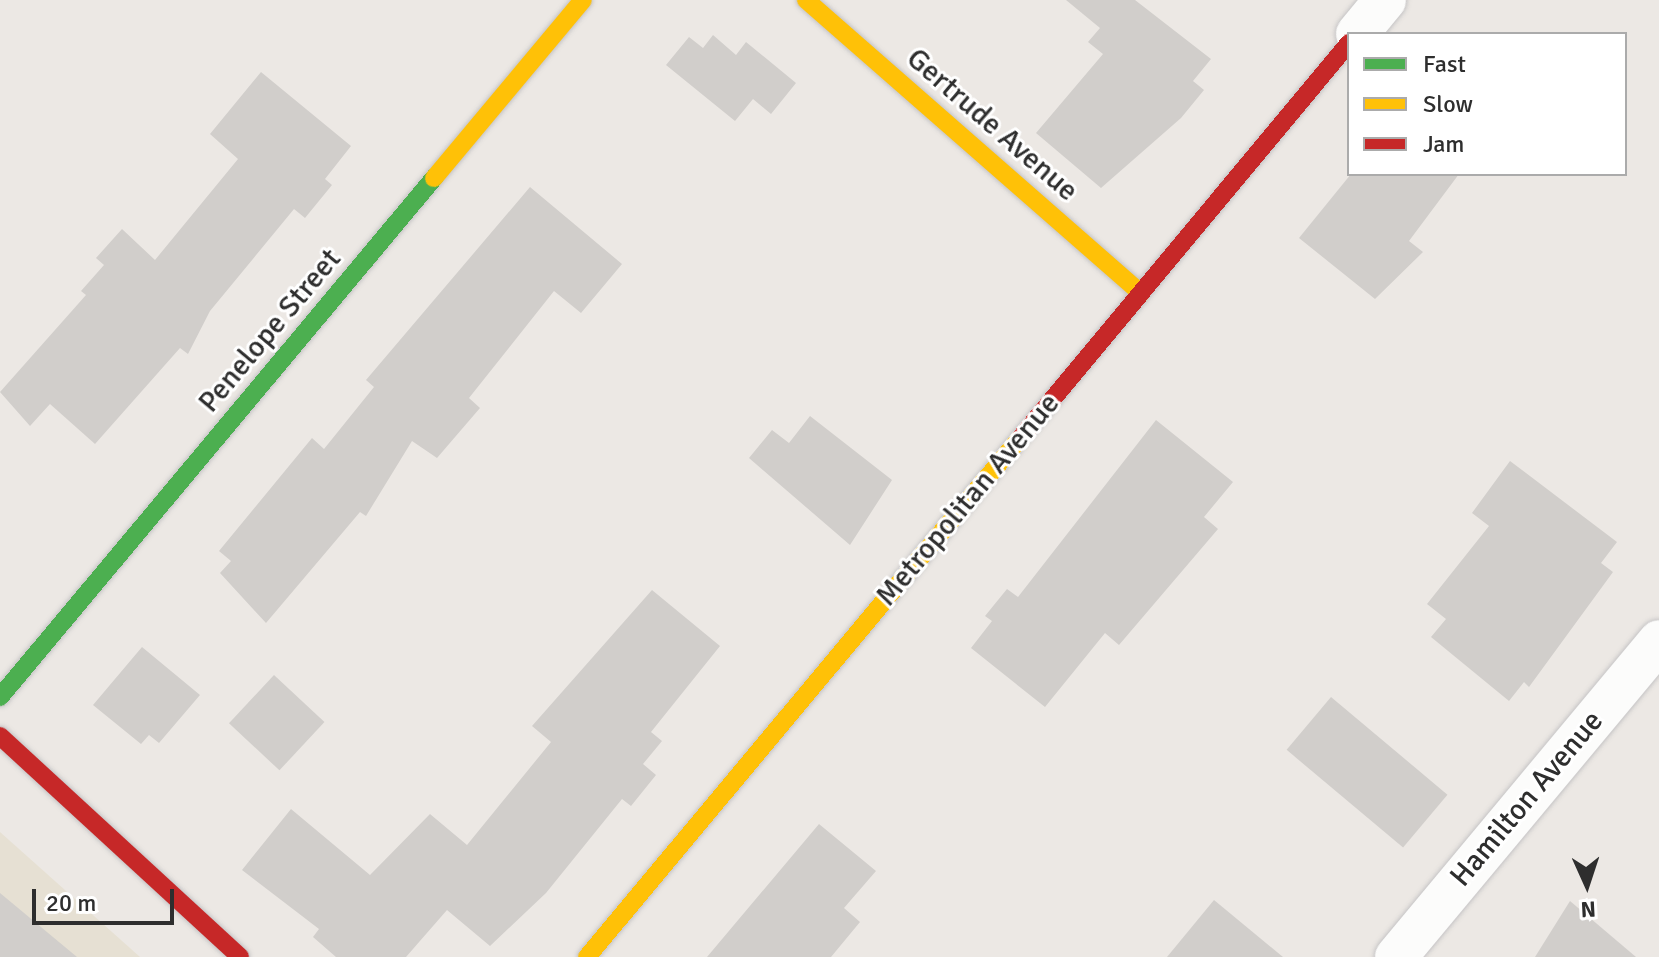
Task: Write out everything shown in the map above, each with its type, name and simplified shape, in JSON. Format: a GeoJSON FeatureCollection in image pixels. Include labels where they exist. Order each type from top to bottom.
{"type":"FeatureCollection","features":[{"type":"Feature","properties":{"kind":"street","name":"Penelope Street"},"geometry":{"type":"LineString","coordinates":[[0,697],[583,0]]}},
{"type":"Feature","properties":{"kind":"street","name":"Gertrude Avenue"},"geometry":{"type":"LineString","coordinates":[[806,0],[1141,293]]}},
{"type":"Feature","properties":{"kind":"street"},"geometry":{"type":"LineString","coordinates":[[1359,32],[1385,0]]}},
{"type":"Feature","properties":{"kind":"street","name":"Metropolitan Avenue"},"geometry":{"type":"LineString","coordinates":[[587,957],[1347,45]]}},
{"type":"Feature","properties":{"kind":"street","name":"Hamilton Avenue"},"geometry":{"type":"LineString","coordinates":[[1401,955],[1659,641]]}},
{"type":"Feature","properties":{"kind":"street"},"geometry":{"type":"LineString","coordinates":[[0,736],[240,957]]}},
{"type":"Feature","properties":{"kind":"shaded area"},"geometry":{"type":"Polygon","coordinates":[[[0,832],[140,957],[0,957],[0,832]]]}},
{"type":"Feature","properties":{"kind":"building"},"geometry":{"type":"Polygon","coordinates":[[[1066,0],[1135,0],[1211,59],[1193,81],[1204,90],[1181,118],[1101,188],[1036,133],[1103,54],[1088,42],[1100,28],[1066,0]]]}},
{"type":"Feature","properties":{"kind":"building"},"geometry":{"type":"Polygon","coordinates":[[[713,35],[736,55],[746,42],[796,83],[771,114],[753,99],[735,121],[666,65],[689,37],[703,48],[713,35]]]}},
{"type":"Feature","properties":{"kind":"building"},"geometry":{"type":"Polygon","coordinates":[[[261,72],[351,146],[325,179],[332,185],[305,218],[294,209],[210,311],[188,354],[180,348],[95,444],[50,404],[30,426],[0,392],[86,295],[81,291],[104,265],[96,258],[122,229],[155,260],[238,159],[210,134],[261,72]]]}},
{"type":"Feature","properties":{"kind":"building"},"geometry":{"type":"Polygon","coordinates":[[[1349,176],[1458,176],[1409,241],[1423,252],[1375,299],[1299,238],[1349,176]]]}},
{"type":"Feature","properties":{"kind":"building"},"geometry":{"type":"Polygon","coordinates":[[[530,187],[622,264],[581,313],[554,291],[469,398],[480,408],[437,458],[412,441],[366,516],[360,512],[266,623],[220,573],[231,561],[219,551],[312,438],[324,449],[374,387],[366,380],[530,187]]]}},
{"type":"Feature","properties":{"kind":"building"},"geometry":{"type":"Polygon","coordinates":[[[810,416],[892,480],[850,545],[749,458],[772,430],[789,443],[810,416]]]}},
{"type":"Feature","properties":{"kind":"building"},"geometry":{"type":"Polygon","coordinates":[[[1156,420],[1233,482],[1204,517],[1218,529],[1119,645],[1105,633],[1045,707],[971,648],[992,621],[985,616],[1007,589],[1018,597],[1156,420]]]}},
{"type":"Feature","properties":{"kind":"building"},"geometry":{"type":"Polygon","coordinates":[[[1510,461],[1617,542],[1601,563],[1613,572],[1529,687],[1524,682],[1509,701],[1431,637],[1446,619],[1427,604],[1489,526],[1472,513],[1510,461]]]}},
{"type":"Feature","properties":{"kind":"building"},"geometry":{"type":"Polygon","coordinates":[[[652,590],[720,646],[651,732],[662,741],[643,764],[656,775],[631,806],[622,799],[546,893],[490,946],[447,910],[406,957],[336,957],[313,937],[319,929],[242,870],[291,809],[370,875],[430,814],[467,845],[551,742],[532,726],[652,590]]]}},
{"type":"Feature","properties":{"kind":"building"},"geometry":{"type":"Polygon","coordinates":[[[142,647],[200,695],[159,743],[149,735],[141,744],[93,705],[142,647]]]}},
{"type":"Feature","properties":{"kind":"building"},"geometry":{"type":"Polygon","coordinates":[[[274,675],[324,722],[279,770],[229,723],[274,675]]]}},
{"type":"Feature","properties":{"kind":"building"},"geometry":{"type":"Polygon","coordinates":[[[1331,697],[1447,795],[1403,848],[1287,750],[1331,697]]]}},
{"type":"Feature","properties":{"kind":"building"},"geometry":{"type":"Polygon","coordinates":[[[819,824],[876,871],[844,908],[860,922],[831,957],[707,957],[819,824]]]}},
{"type":"Feature","properties":{"kind":"building"},"geometry":{"type":"Polygon","coordinates":[[[0,893],[77,957],[0,957],[0,893]]]}},
{"type":"Feature","properties":{"kind":"building"},"geometry":{"type":"Polygon","coordinates":[[[1214,900],[1283,957],[1167,957],[1214,900]]]}},
{"type":"Feature","properties":{"kind":"building"},"geometry":{"type":"Polygon","coordinates":[[[1570,901],[1636,957],[1535,957],[1570,901]]]}},
{"type":"Feature","properties":{"kind":"traffic: fast"},"geometry":{"type":"LineString","coordinates":[[0,697],[434,178]]}},
{"type":"Feature","properties":{"kind":"traffic: slow"},"geometry":{"type":"LineString","coordinates":[[434,178],[583,0]]}},
{"type":"Feature","properties":{"kind":"traffic: slow"},"geometry":{"type":"LineString","coordinates":[[806,0],[1141,293]]}},
{"type":"Feature","properties":{"kind":"traffic: slow"},"geometry":{"type":"LineString","coordinates":[[587,957],[1021,437]]}},
{"type":"Feature","properties":{"kind":"traffic: jam"},"geometry":{"type":"LineString","coordinates":[[1021,437],[1347,45]]}},
{"type":"Feature","properties":{"kind":"traffic: jam"},"geometry":{"type":"LineString","coordinates":[[0,736],[240,957]]}}]}
